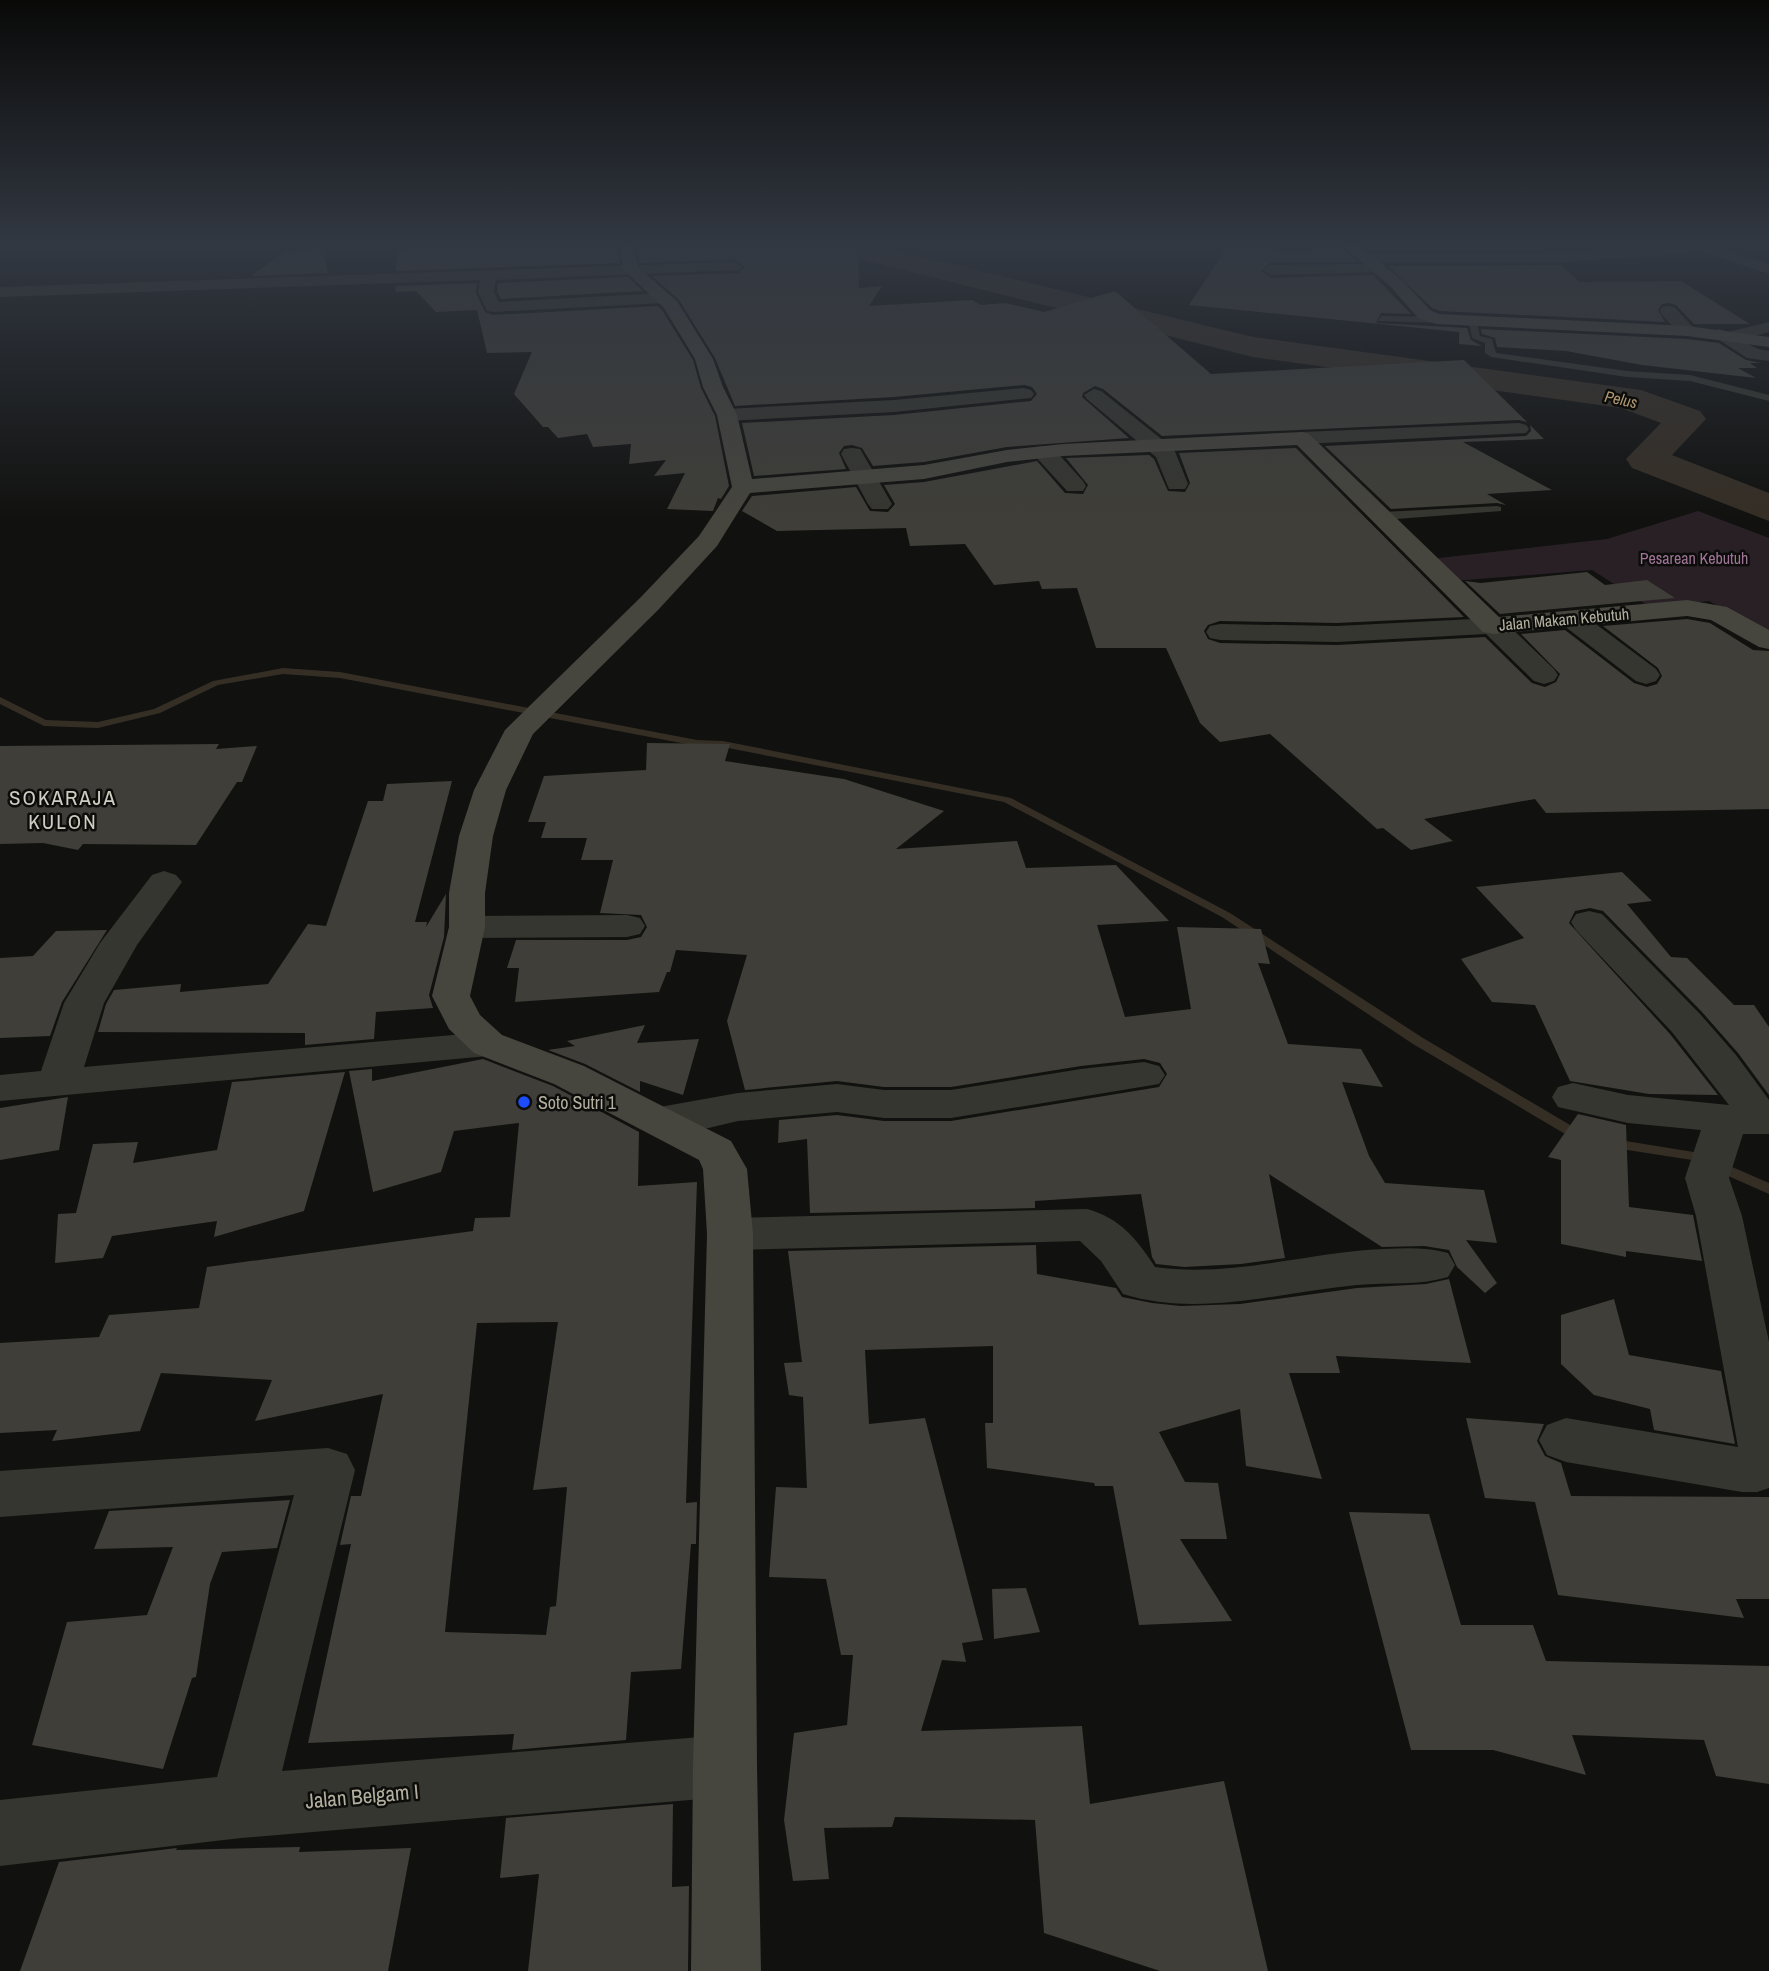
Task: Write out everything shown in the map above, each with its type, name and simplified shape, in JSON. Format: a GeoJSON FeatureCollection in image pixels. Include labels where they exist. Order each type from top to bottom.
{"type":"FeatureCollection","features":[{"type":"Feature","properties":{"kind":"street"},"geometry":{"type":"LineString","coordinates":[[692,336],[727,415],[743,487],[708,541],[650,603],[520,730],[490,790],[476,836],[467,893],[467,927],[451,996],[463,1021],[488,1044],[569,1075],[658,1120],[716,1151],[725,1169],[730,1234],[725,1766],[726,1971]]}},
{"type":"Feature","properties":{"kind":"street"},"geometry":{"type":"LineString","coordinates":[[1728,336],[1754,354],[1769,356]]}},
{"type":"Feature","properties":{"kind":"street"},"geometry":{"type":"LineString","coordinates":[[1733,336],[1769,342]]}},
{"type":"Feature","properties":{"kind":"street"},"geometry":{"type":"LineString","coordinates":[[727,415],[894,406],[1024,394]]}},
{"type":"Feature","properties":{"kind":"street"},"geometry":{"type":"LineString","coordinates":[[1094,395],[1166,454],[1177,484]]}},
{"type":"Feature","properties":{"kind":"street"},"geometry":{"type":"LineString","coordinates":[[1464,411],[1480,430]]}},
{"type":"Feature","properties":{"kind":"street"},"geometry":{"type":"LineString","coordinates":[[743,487],[924,472],[1007,456],[1044,452],[1152,444],[1519,429]]}},
{"type":"Feature","properties":{"kind":"street","name":"Jalan Makam Kebutuh"},"geometry":{"type":"LineString","coordinates":[[1302,439],[1493,626],[1687,608],[1718,613],[1769,641]]}},
{"type":"Feature","properties":{"kind":"street"},"geometry":{"type":"LineString","coordinates":[[1044,452],[1075,486]]}},
{"type":"Feature","properties":{"kind":"street"},"geometry":{"type":"LineString","coordinates":[[852,454],[880,504]]}},
{"type":"Feature","properties":{"kind":"street"},"geometry":{"type":"LineString","coordinates":[[1572,619],[1646,676]]}},
{"type":"Feature","properties":{"kind":"street"},"geometry":{"type":"LineString","coordinates":[[1220,632],[1337,634],[1493,626],[1544,675]]}},
{"type":"Feature","properties":{"kind":"street"},"geometry":{"type":"LineString","coordinates":[[58,1083],[84,1003],[119,943],[164,882]]}},
{"type":"Feature","properties":{"kind":"street"},"geometry":{"type":"LineString","coordinates":[[1566,1440],[1742,1470],[1755,1471],[1765,1467],[1768,1462],[1719,1216],[1736,1137],[1721,1064],[1686,1023],[1589,922]]}},
{"type":"Feature","properties":{"kind":"street"},"geometry":{"type":"LineString","coordinates":[[467,927],[627,926]]}},
{"type":"Feature","properties":{"kind":"street"},"geometry":{"type":"LineString","coordinates":[[0,1088],[488,1044]]}},
{"type":"Feature","properties":{"kind":"street"},"geometry":{"type":"LineString","coordinates":[[658,1120],[701,1116],[738,1107],[837,1098],[884,1104],[951,1104],[1081,1082],[1144,1075]]}},
{"type":"Feature","properties":{"kind":"street"},"geometry":{"type":"LineString","coordinates":[[1573,1097],[1736,1137]]}},
{"type":"Feature","properties":{"kind":"street"},"geometry":{"type":"LineString","coordinates":[[730,1234],[1087,1225],[1102,1232],[1125,1256],[1140,1282],[1162,1287],[1226,1285],[1356,1268],[1431,1265]]}},
{"type":"Feature","properties":{"kind":"street"},"geometry":{"type":"LineString","coordinates":[[0,1494],[328,1470],[241,1806]]}},
{"type":"Feature","properties":{"kind":"street","name":"Jalan Belgam I"},"geometry":{"type":"LineString","coordinates":[[0,1833],[241,1806],[725,1766]]}},
{"type":"Feature","properties":{"kind":"lane"},"geometry":{"type":"LineString","coordinates":[[1476,336],[1489,341],[1490,353],[1497,356],[1651,376],[1690,378],[1769,398]]}},
{"type":"Feature","properties":{"kind":"lane"},"geometry":{"type":"LineString","coordinates":[[1383,516],[1497,509]]}},
{"type":"Feature","properties":{"kind":"green space","name":"Pesarean Kebutuh"},"geometry":{"type":"Polygon","coordinates":[[[1698,511],[1769,538],[1769,635],[1709,601],[1650,607],[1592,570],[1453,581],[1430,559],[1607,539],[1698,511]]]}},
{"type":"Feature","properties":{"kind":"building"},"geometry":{"type":"Polygon","coordinates":[[[483,336],[678,336],[693,360],[701,388],[715,416],[729,486],[721,499],[718,498],[713,511],[667,509],[685,473],[654,476],[666,460],[629,464],[631,444],[593,447],[587,434],[558,438],[548,427],[543,427],[514,394],[532,352],[487,353],[483,336]]]}},
{"type":"Feature","properties":{"kind":"building"},"geometry":{"type":"Polygon","coordinates":[[[701,336],[1167,336],[1211,374],[1464,360],[1527,422],[1519,420],[1162,436],[1103,389],[1095,386],[1083,393],[1082,397],[1129,438],[1007,447],[924,462],[873,466],[862,448],[852,445],[844,446],[839,453],[846,469],[754,476],[742,423],[894,415],[1031,401],[1037,394],[1032,387],[1024,385],[894,397],[735,406],[715,358],[701,336]]]}},
{"type":"Feature","properties":{"kind":"building"},"geometry":{"type":"Polygon","coordinates":[[[1459,336],[1470,336],[1471,340],[1482,346],[1459,344],[1459,336]]]}},
{"type":"Feature","properties":{"kind":"building"},"geometry":{"type":"Polygon","coordinates":[[[1488,336],[1687,339],[1719,343],[1746,360],[1761,363],[1750,363],[1757,368],[1738,368],[1756,378],[1642,365],[1566,351],[1497,347],[1495,338],[1488,336]]]}},
{"type":"Feature","properties":{"kind":"building"},"geometry":{"type":"Polygon","coordinates":[[[1530,425],[1544,439],[1463,442],[1552,490],[1487,494],[1506,505],[1497,503],[1391,509],[1325,446],[1526,436],[1531,431],[1530,425]]]}},
{"type":"Feature","properties":{"kind":"building"},"geometry":{"type":"Polygon","coordinates":[[[1296,448],[1464,617],[1337,623],[1220,621],[1208,625],[1204,631],[1208,639],[1220,643],[1337,645],[1485,637],[1532,683],[1545,687],[1556,682],[1560,674],[1521,634],[1565,630],[1634,683],[1647,687],[1657,684],[1662,676],[1658,668],[1603,626],[1687,619],[1710,623],[1753,650],[1769,651],[1769,809],[1546,813],[1535,799],[1424,819],[1453,841],[1411,850],[1383,828],[1377,829],[1270,734],[1220,742],[1200,723],[1166,648],[1096,648],[1077,588],[1042,589],[1039,581],[994,585],[965,544],[910,546],[906,528],[777,531],[742,511],[752,496],[856,487],[870,511],[888,512],[895,504],[884,485],[924,482],[1037,461],[1065,493],[1083,494],[1088,485],[1066,458],[1149,455],[1154,459],[1168,491],[1185,492],[1190,483],[1179,453],[1296,448]]]}},
{"type":"Feature","properties":{"kind":"building"},"geometry":{"type":"Polygon","coordinates":[[[1587,572],[1605,585],[1647,580],[1675,598],[1500,614],[1465,581],[1481,583],[1587,572]]]}},
{"type":"Feature","properties":{"kind":"building"},"geometry":{"type":"Polygon","coordinates":[[[647,743],[730,744],[725,761],[844,779],[944,811],[896,849],[1017,841],[1026,868],[1116,865],[1169,921],[1097,925],[1125,1017],[1191,1009],[1177,927],[1261,929],[1270,964],[1258,963],[1288,1044],[1361,1049],[1383,1087],[1342,1082],[1369,1156],[1385,1183],[1484,1190],[1497,1243],[1466,1240],[1497,1283],[1485,1293],[1457,1267],[1449,1250],[1424,1246],[1382,1247],[1269,1174],[1285,1258],[1241,1264],[1184,1267],[1156,1264],[1152,1257],[1141,1194],[1035,1201],[1035,1208],[810,1213],[807,1139],[778,1143],[779,1120],[837,1115],[884,1121],[951,1121],[1159,1087],[1167,1074],[1160,1063],[1144,1059],[1081,1066],[951,1087],[884,1087],[837,1081],[745,1090],[727,1021],[747,955],[676,950],[670,972],[667,972],[659,992],[515,1002],[519,968],[507,968],[516,940],[627,940],[641,937],[647,927],[641,915],[600,913],[613,860],[581,860],[587,838],[541,838],[546,822],[528,822],[544,776],[646,770],[647,743]]]}},
{"type":"Feature","properties":{"kind":"building"},"geometry":{"type":"Polygon","coordinates":[[[219,744],[216,749],[257,746],[242,782],[237,782],[196,845],[83,844],[78,850],[43,843],[0,844],[0,746],[219,744]]]}},
{"type":"Feature","properties":{"kind":"building"},"geometry":{"type":"Polygon","coordinates":[[[452,781],[415,922],[427,922],[426,927],[446,894],[444,937],[429,995],[433,1008],[376,1012],[374,1039],[305,1045],[305,1033],[98,1032],[106,1004],[114,990],[181,984],[180,992],[268,984],[308,924],[326,926],[368,801],[383,801],[387,784],[452,781]]]}},
{"type":"Feature","properties":{"kind":"building"},"geometry":{"type":"Polygon","coordinates":[[[1622,872],[1652,901],[1627,904],[1671,957],[1687,958],[1734,1005],[1754,1005],[1769,1027],[1769,1095],[1738,1053],[1702,1012],[1603,911],[1590,908],[1575,911],[1569,923],[1670,1034],[1718,1095],[1649,1094],[1570,1081],[1535,1005],[1492,1002],[1461,959],[1524,938],[1476,887],[1622,872]]]}},
{"type":"Feature","properties":{"kind":"building"},"geometry":{"type":"Polygon","coordinates":[[[107,930],[62,1002],[50,1036],[0,1038],[0,958],[33,956],[56,931],[107,930]]]}},
{"type":"Feature","properties":{"kind":"building"},"geometry":{"type":"Polygon","coordinates":[[[645,1025],[637,1043],[699,1039],[683,1095],[640,1081],[640,1092],[585,1064],[548,1050],[575,1046],[567,1041],[645,1025]]]}},
{"type":"Feature","properties":{"kind":"building"},"geometry":{"type":"Polygon","coordinates":[[[483,1059],[553,1086],[639,1132],[638,1186],[697,1182],[686,1503],[697,1502],[696,1544],[691,1544],[681,1669],[631,1672],[626,1740],[512,1750],[514,1734],[308,1743],[351,1544],[340,1545],[351,1496],[361,1496],[383,1394],[255,1421],[272,1380],[161,1373],[140,1431],[52,1441],[57,1430],[0,1433],[0,1343],[99,1337],[109,1315],[199,1308],[207,1267],[473,1231],[475,1218],[510,1217],[519,1123],[454,1131],[441,1172],[373,1192],[349,1071],[372,1069],[372,1081],[483,1059]],[[558,1322],[477,1323],[445,1632],[546,1635],[550,1607],[556,1606],[567,1487],[533,1490],[558,1322]]]}},
{"type":"Feature","properties":{"kind":"building"},"geometry":{"type":"Polygon","coordinates":[[[345,1072],[304,1211],[214,1237],[217,1221],[112,1236],[103,1258],[55,1263],[58,1214],[76,1213],[93,1144],[138,1142],[133,1163],[217,1150],[232,1082],[345,1072]]]}},
{"type":"Feature","properties":{"kind":"building"},"geometry":{"type":"Polygon","coordinates":[[[68,1097],[59,1150],[0,1160],[0,1108],[68,1097]]]}},
{"type":"Feature","properties":{"kind":"building"},"geometry":{"type":"Polygon","coordinates":[[[1578,1114],[1626,1125],[1629,1207],[1693,1215],[1702,1261],[1626,1251],[1626,1257],[1561,1244],[1561,1160],[1548,1157],[1578,1114]]]}},
{"type":"Feature","properties":{"kind":"building"},"geometry":{"type":"Polygon","coordinates":[[[1036,1245],[1037,1274],[1116,1288],[1122,1297],[1181,1306],[1240,1304],[1357,1288],[1426,1284],[1449,1279],[1471,1363],[1336,1356],[1340,1373],[1289,1373],[1322,1479],[1246,1466],[1240,1409],[1159,1432],[1185,1482],[1218,1483],[1227,1539],[1180,1539],[1232,1621],[1139,1625],[1113,1486],[1095,1486],[1094,1483],[987,1468],[985,1423],[993,1423],[993,1346],[865,1350],[869,1424],[925,1418],[983,1640],[962,1643],[966,1662],[942,1660],[921,1731],[1082,1726],[1090,1804],[1224,1781],[1268,1971],[1160,1971],[1044,1933],[1035,1820],[895,1817],[892,1827],[824,1828],[829,1879],[793,1881],[784,1820],[794,1733],[847,1725],[853,1655],[841,1655],[826,1579],[769,1577],[776,1487],[807,1488],[803,1397],[789,1395],[784,1363],[802,1362],[788,1251],[1036,1245]]]}},
{"type":"Feature","properties":{"kind":"building"},"geometry":{"type":"Polygon","coordinates":[[[1614,1299],[1629,1355],[1721,1371],[1735,1444],[1654,1430],[1650,1409],[1594,1395],[1561,1364],[1561,1315],[1614,1299]]]}},
{"type":"Feature","properties":{"kind":"building"},"geometry":{"type":"Polygon","coordinates":[[[1466,1418],[1544,1424],[1537,1441],[1545,1456],[1561,1463],[1571,1496],[1769,1497],[1769,1599],[1736,1599],[1744,1618],[1558,1595],[1535,1502],[1485,1498],[1466,1418]]]}},
{"type":"Feature","properties":{"kind":"building"},"geometry":{"type":"Polygon","coordinates":[[[290,1500],[277,1548],[222,1552],[210,1584],[196,1677],[192,1678],[163,1769],[32,1745],[67,1622],[147,1615],[173,1547],[94,1549],[109,1511],[290,1500]]]}},
{"type":"Feature","properties":{"kind":"building"},"geometry":{"type":"Polygon","coordinates":[[[1349,1512],[1429,1514],[1461,1625],[1533,1625],[1546,1661],[1769,1666],[1769,1784],[1716,1776],[1704,1740],[1572,1735],[1586,1775],[1493,1750],[1411,1750],[1349,1512]]]}},
{"type":"Feature","properties":{"kind":"building"},"geometry":{"type":"Polygon","coordinates":[[[1026,1588],[1040,1632],[994,1639],[992,1589],[1026,1588]]]}},
{"type":"Feature","properties":{"kind":"building"},"geometry":{"type":"Polygon","coordinates":[[[673,1804],[672,1887],[689,1886],[688,1971],[528,1971],[539,1874],[500,1878],[506,1818],[673,1804]]]}},
{"type":"Feature","properties":{"kind":"building"},"geometry":{"type":"Polygon","coordinates":[[[300,1847],[299,1852],[411,1848],[388,1971],[20,1971],[59,1862],[177,1848],[176,1850],[300,1847]]]}},
{"type":"Feature","properties":{"kind":"waterway","name":"Pelus"},"geometry":{"type":"LineString","coordinates":[[1208,336],[1253,347],[1628,398],[1687,419],[1646,459],[1769,508]]}},
{"type":"Feature","properties":{"kind":"waterway"},"geometry":{"type":"LineString","coordinates":[[0,700],[44,723],[98,725],[157,711],[216,683],[283,671],[340,675],[697,743],[723,744],[1007,800],[1226,915],[1418,1041],[1582,1138]]}},
{"type":"Feature","properties":{"kind":"waterway"},"geometry":{"type":"LineString","coordinates":[[1613,1144],[1695,1156],[1769,1189]]}},
{"type":"Feature","properties":{"kind":"place","name":"Soto Sutri 1"},"geometry":{"type":"Point","coordinates":[524,1102]}},
{"type":"Feature","properties":{"kind":"district","name":"SOKARAJA KULON"},"geometry":{"type":"Point","coordinates":[63,809]}}]}
